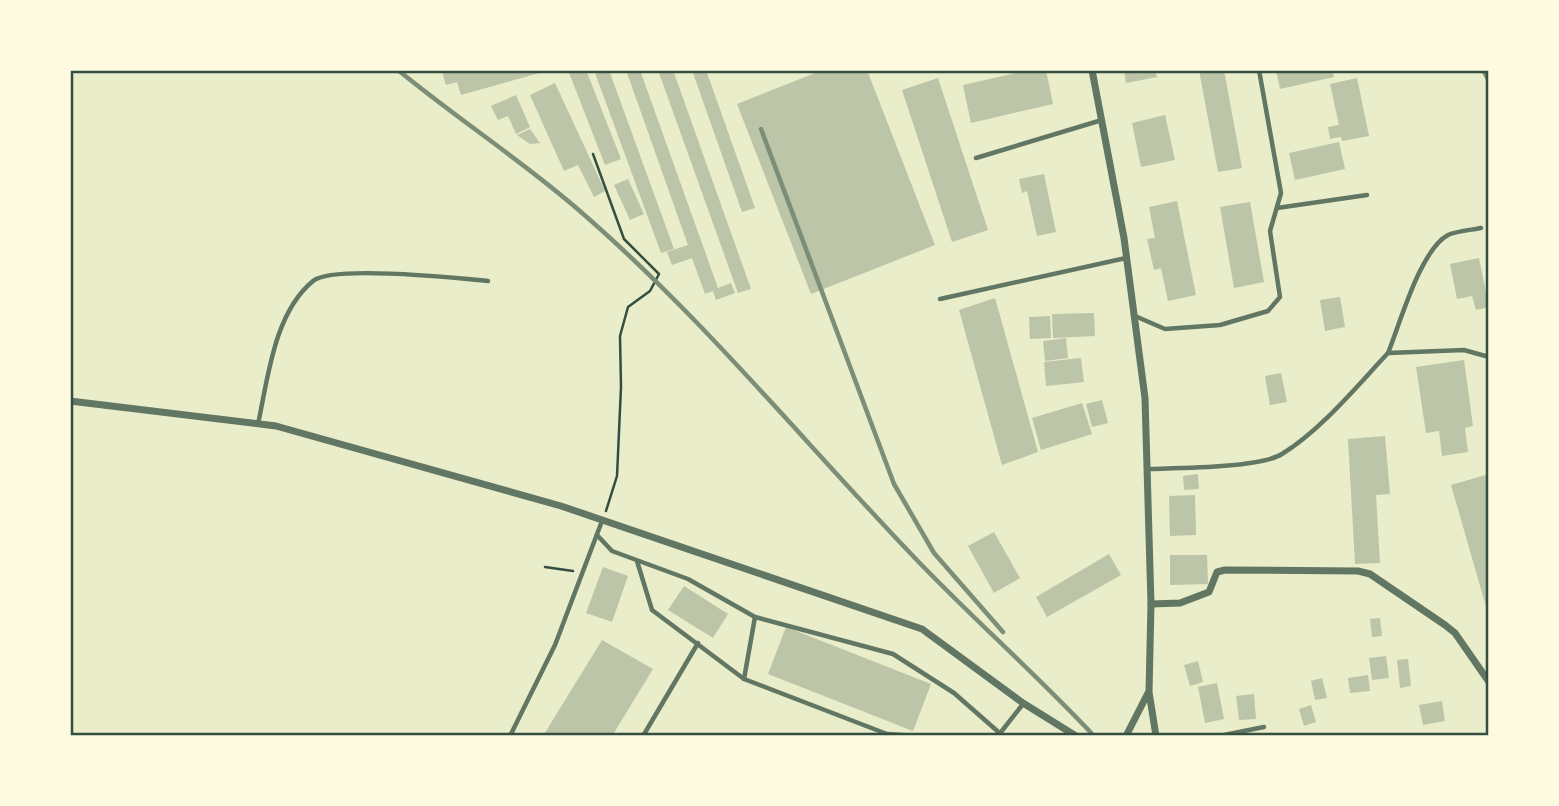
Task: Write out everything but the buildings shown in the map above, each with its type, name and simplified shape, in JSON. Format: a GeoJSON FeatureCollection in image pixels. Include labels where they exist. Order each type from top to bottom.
{"type":"FeatureCollection","features":[{"type":"Feature","properties":{"kind":"street"},"geometry":{"type":"LineString","coordinates":[[1092,70],[1126,258],[1145,398],[1151,604],[1149,692],[1156,736]]}},
{"type":"Feature","properties":{"kind":"street"},"geometry":{"type":"LineString","coordinates":[[70,401],[276,426],[548,502],[922,629],[1023,703],[1076,736]]}},
{"type":"Feature","properties":{"kind":"street"},"geometry":{"type":"LineString","coordinates":[[1151,604],[1180,603],[1209,592],[1217,572],[1225,570],[1358,570],[1370,574],[1445,625],[1455,634],[1489,682]]}},
{"type":"Feature","properties":{"kind":"street"},"geometry":{"type":"LineString","coordinates":[[1126,736],[1149,692]]}},
{"type":"Feature","properties":{"kind":"lane"},"geometry":{"type":"LineString","coordinates":[[1135,315],[1165,330],[1220,325],[1268,311],[1280,297],[1270,231],[1281,193],[1259,70]]}},
{"type":"Feature","properties":{"kind":"lane"},"geometry":{"type":"LineString","coordinates":[[976,158],[1102,120]]}},
{"type":"Feature","properties":{"kind":"lane"},"geometry":{"type":"LineString","coordinates":[[1277,208],[1367,195]]}},
{"type":"Feature","properties":{"kind":"lane"},"geometry":{"type":"LineString","coordinates":[[1149,469],[1229,465],[1281,455],[1339,405],[1388,353],[1421,268],[1436,246],[1448,235],[1481,228]]}},
{"type":"Feature","properties":{"kind":"lane"},"geometry":{"type":"LineString","coordinates":[[940,299],[1126,258]]}},
{"type":"Feature","properties":{"kind":"lane"},"geometry":{"type":"LineString","coordinates":[[258,424],[271,365],[291,305],[315,279],[349,274],[488,281]]}},
{"type":"Feature","properties":{"kind":"lane"},"geometry":{"type":"LineString","coordinates":[[1388,353],[1464,350],[1489,357]]}},
{"type":"Feature","properties":{"kind":"lane"},"geometry":{"type":"LineString","coordinates":[[510,736],[555,645],[602,521]]}},
{"type":"Feature","properties":{"kind":"lane"},"geometry":{"type":"LineString","coordinates":[[597,535],[612,551],[688,579],[755,617],[893,654],[954,693],[1002,734],[1023,703]]}},
{"type":"Feature","properties":{"kind":"lane"},"geometry":{"type":"LineString","coordinates":[[637,560],[653,610],[744,679],[887,734],[916,736]]}},
{"type":"Feature","properties":{"kind":"lane"},"geometry":{"type":"LineString","coordinates":[[744,679],[755,617]]}},
{"type":"Feature","properties":{"kind":"lane"},"geometry":{"type":"LineString","coordinates":[[643,736],[698,643]]}},
{"type":"Feature","properties":{"kind":"lane"},"geometry":{"type":"LineString","coordinates":[[1219,736],[1264,727]]}},
{"type":"Feature","properties":{"kind":"path"},"geometry":{"type":"LineString","coordinates":[[593,154],[624,239],[659,274],[650,291],[628,307],[620,336],[617,476],[610,500]]}},
{"type":"Feature","properties":{"kind":"path"},"geometry":{"type":"LineString","coordinates":[[545,567],[583,572]]}},
{"type":"Feature","properties":{"kind":"railway"},"geometry":{"type":"LineString","coordinates":[[398,70],[553,188],[664,289],[913,556],[1094,736]]}},
{"type":"Feature","properties":{"kind":"railway"},"geometry":{"type":"LineString","coordinates":[[1483,70],[1489,81]]}},
{"type":"Feature","properties":{"kind":"railway"},"geometry":{"type":"LineString","coordinates":[[761,129],[894,484],[934,553],[1003,632]]}}]}
